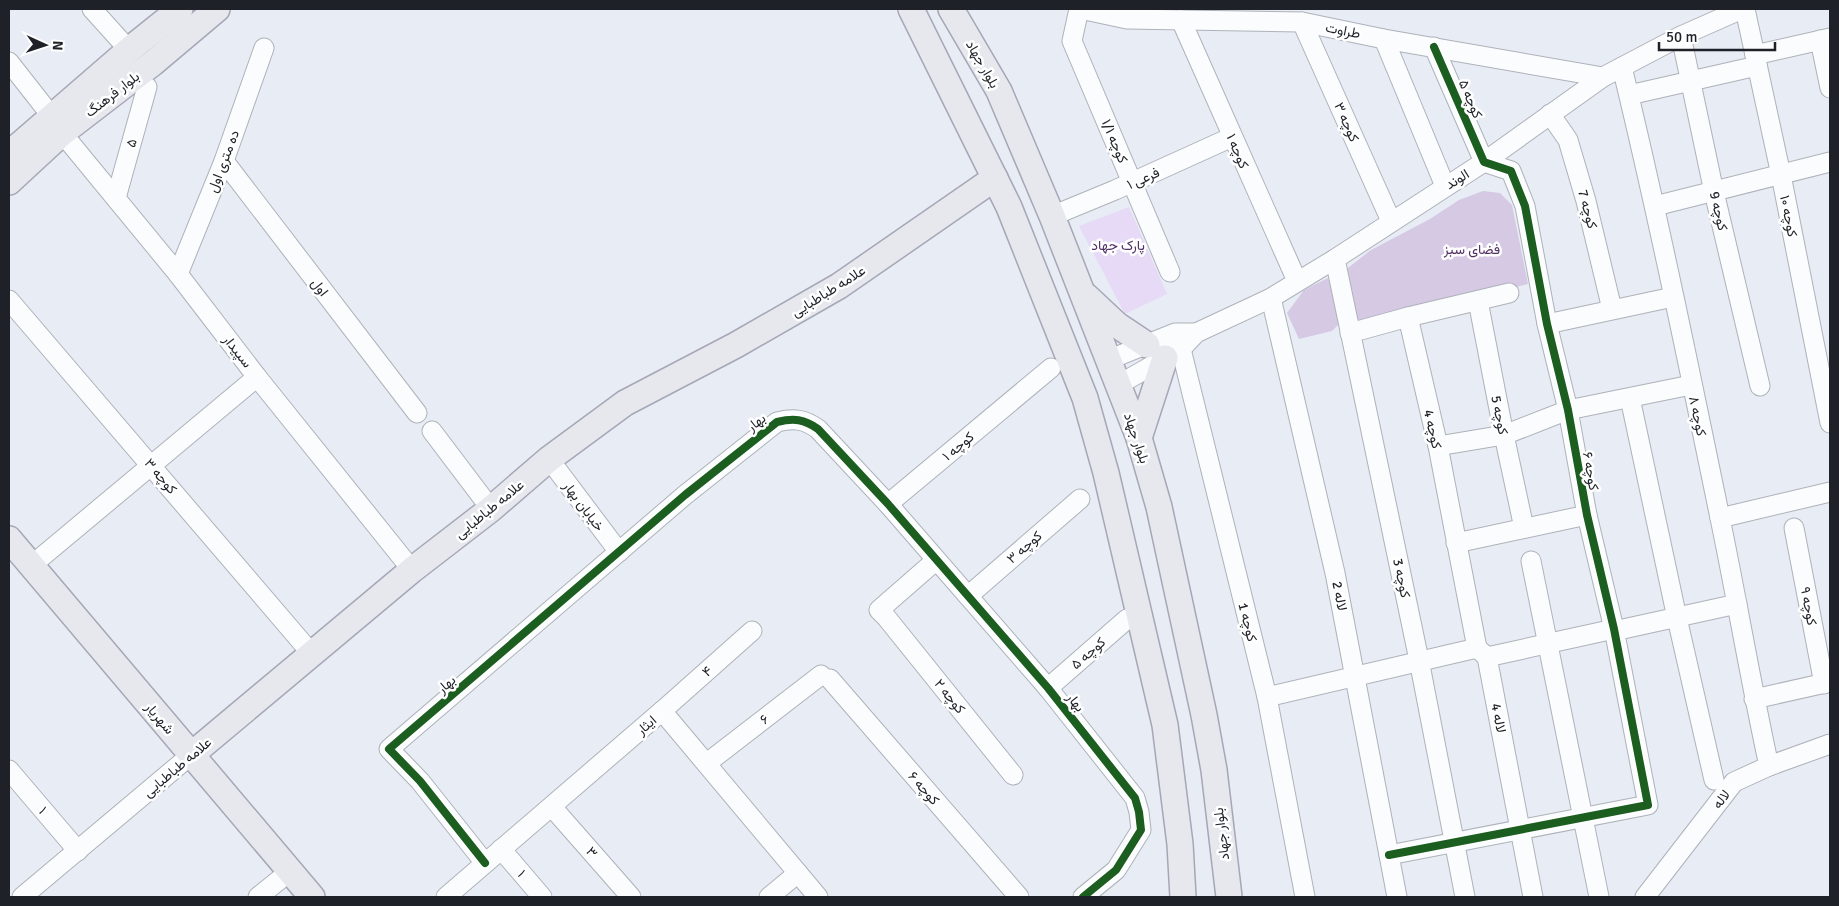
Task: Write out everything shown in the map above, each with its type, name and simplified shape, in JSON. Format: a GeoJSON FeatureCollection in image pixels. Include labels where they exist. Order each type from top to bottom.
{"type":"FeatureCollection","features":[{"type":"Feature","properties":{"kind":"main road","name":"بلوار فرهنگ"},"geometry":{"type":"LineString","coordinates":[[9,182],[57,125],[130,50],[180,9]]}},
{"type":"Feature","properties":{"kind":"main road","name":"بلوار فرهنگ"},"geometry":{"type":"LineString","coordinates":[[9,154],[153,63],[217,9]]}},
{"type":"Feature","properties":{"kind":"main road"},"geometry":{"type":"LineString","coordinates":[[911,9],[1009,207],[1085,398],[1106,473],[1164,726],[1180,844],[1183,897]]}},
{"type":"Feature","properties":{"kind":"main road","name":"بلوار جهاد"},"geometry":{"type":"LineString","coordinates":[[951,9],[999,91],[1052,216],[1139,438],[1159,507],[1204,715],[1214,770],[1229,897]]}},
{"type":"Feature","properties":{"kind":"main road","name":"علامه طباطبایی"},"geometry":{"type":"LineString","coordinates":[[191,755],[412,570],[492,509],[549,459],[626,402],[736,345],[839,286],[995,178]]}},
{"type":"Feature","properties":{"kind":"main road"},"geometry":{"type":"LineString","coordinates":[[1082,291],[1117,325],[1164,351],[1139,438]]}},
{"type":"Feature","properties":{"kind":"main road"},"geometry":{"type":"LineString","coordinates":[[1076,372],[1108,360]]}},
{"type":"Feature","properties":{"kind":"main road"},"geometry":{"type":"LineString","coordinates":[[1085,398],[1118,385]]}},
{"type":"Feature","properties":{"kind":"main road","name":"شهریار"},"geometry":{"type":"LineString","coordinates":[[9,538],[312,897]]}},
{"type":"Feature","properties":{"kind":"street"},"geometry":{"type":"LineString","coordinates":[[92,9],[130,50]]}},
{"type":"Feature","properties":{"kind":"street","name":"طراوت"},"geometry":{"type":"LineString","coordinates":[[1079,9],[1127,18],[1302,22],[1603,77]]}},
{"type":"Feature","properties":{"kind":"street","name":"کوچه ۱/۱"},"geometry":{"type":"LineString","coordinates":[[1079,9],[1072,41],[1170,272]]}},
{"type":"Feature","properties":{"kind":"street","name":"الوند"},"geometry":{"type":"LineString","coordinates":[[1118,385],[1164,351],[1196,333],[1271,298],[1335,259],[1484,162],[1603,77],[1681,36],[1744,9]]}},
{"type":"Feature","properties":{"kind":"street","name":"کوچه ۱۰"},"geometry":{"type":"LineString","coordinates":[[1744,9],[1825,370],[1830,423]]}},
{"type":"Feature","properties":{"kind":"street","name":"کوچه ۱"},"geometry":{"type":"LineString","coordinates":[[1181,20],[1297,281]]}},
{"type":"Feature","properties":{"kind":"street","name":"کوچه ۳"},"geometry":{"type":"LineString","coordinates":[[1302,22],[1392,221]]}},
{"type":"Feature","properties":{"kind":"street","name":"کوچه 9"},"geometry":{"type":"LineString","coordinates":[[1681,36],[1714,192],[1760,386]]}},
{"type":"Feature","properties":{"kind":"street"},"geometry":{"type":"LineString","coordinates":[[1384,38],[1445,186]]}},
{"type":"Feature","properties":{"kind":"street"},"geometry":{"type":"LineString","coordinates":[[1629,95],[1690,80],[1825,39],[1830,88]]}},
{"type":"Feature","properties":{"kind":"street","name":"کوچه ۵"},"geometry":{"type":"LineString","coordinates":[[1434,47],[1484,162]]}},
{"type":"Feature","properties":{"kind":"street","name":"ده متری اول"},"geometry":{"type":"LineString","coordinates":[[178,274],[224,161],[264,48]]}},
{"type":"Feature","properties":{"kind":"street","name":"سپیدار"},"geometry":{"type":"LineString","coordinates":[[9,62],[57,125],[178,274],[412,570]]}},
{"type":"Feature","properties":{"kind":"street","name":"کوچه ۸"},"geometry":{"type":"LineString","coordinates":[[1622,66],[1654,206],[1720,518],[1754,699],[1769,766]]}},
{"type":"Feature","properties":{"kind":"street","name":"۵"},"geometry":{"type":"LineString","coordinates":[[116,198],[147,87]]}},
{"type":"Feature","properties":{"kind":"street","name":"کوچه 7"},"geometry":{"type":"LineString","coordinates":[[1550,114],[1568,140],[1586,201],[1612,309]]}},
{"type":"Feature","properties":{"kind":"street","name":"فرعی ۱"},"geometry":{"type":"LineString","coordinates":[[1052,216],[1232,137]]}},
{"type":"Feature","properties":{"kind":"street","name":"اول"},"geometry":{"type":"LineString","coordinates":[[224,161],[417,413]]}},
{"type":"Feature","properties":{"kind":"street","name":"کوچه ۶"},"geometry":{"type":"LineString","coordinates":[[1484,162],[1511,171],[1525,206],[1548,324],[1568,410],[1587,514],[1614,630],[1648,805],[1583,817]]}},
{"type":"Feature","properties":{"kind":"street"},"geometry":{"type":"LineString","coordinates":[[1654,206],[1830,162]]}},
{"type":"Feature","properties":{"kind":"street","name":"کوچه 3"},"geometry":{"type":"LineString","coordinates":[[1335,259],[1419,660],[1465,897]]}},
{"type":"Feature","properties":{"kind":"street"},"geometry":{"type":"LineString","coordinates":[[1350,333],[1509,293]]}},
{"type":"Feature","properties":{"kind":"street"},"geometry":{"type":"LineString","coordinates":[[1548,324],[1673,297]]}},
{"type":"Feature","properties":{"kind":"street","name":"لاله 2"},"geometry":{"type":"LineString","coordinates":[[1271,298],[1335,572],[1397,897]]}},
{"type":"Feature","properties":{"kind":"street","name":"کوچه ۳"},"geometry":{"type":"LineString","coordinates":[[9,300],[311,653]]}},
{"type":"Feature","properties":{"kind":"street","name":"کوچه 5"},"geometry":{"type":"LineString","coordinates":[[1478,302],[1524,528]]}},
{"type":"Feature","properties":{"kind":"street","name":"کوچه 4"},"geometry":{"type":"LineString","coordinates":[[1408,317],[1438,446],[1456,543]]}},
{"type":"Feature","properties":{"kind":"street","name":"الوند"},"geometry":{"type":"LineString","coordinates":[[1108,360],[1164,351],[1175,334],[1196,333]]}},
{"type":"Feature","properties":{"kind":"street","name":"کوچه 1"},"geometry":{"type":"LineString","coordinates":[[1164,351],[1267,697],[1305,897]]}},
{"type":"Feature","properties":{"kind":"street","name":"کوچه ۱"},"geometry":{"type":"LineString","coordinates":[[888,504],[1051,368]]}},
{"type":"Feature","properties":{"kind":"street"},"geometry":{"type":"LineString","coordinates":[[32,565],[258,377]]}},
{"type":"Feature","properties":{"kind":"street"},"geometry":{"type":"LineString","coordinates":[[1438,446],[1504,435],[1568,410],[1692,385]]}},
{"type":"Feature","properties":{"kind":"street"},"geometry":{"type":"LineString","coordinates":[[1630,398],[1714,780]]}},
{"type":"Feature","properties":{"kind":"street","name":"بهار"},"geometry":{"type":"LineString","coordinates":[[485,863],[420,781],[389,749],[685,494],[777,422],[789,419],[806,421],[818,428],[888,504],[1048,688],[1136,798],[1141,830],[1116,870],[1083,897]]}},
{"type":"Feature","properties":{"kind":"street"},"geometry":{"type":"LineString","coordinates":[[432,431],[492,509]]}},
{"type":"Feature","properties":{"kind":"street","name":"خیابان بهار"},"geometry":{"type":"LineString","coordinates":[[549,459],[619,552]]}},
{"type":"Feature","properties":{"kind":"street"},"geometry":{"type":"LineString","coordinates":[[1720,518],[1830,492]]}},
{"type":"Feature","properties":{"kind":"street","name":"کوچه ۳"},"geometry":{"type":"LineString","coordinates":[[968,596],[1080,499]]}},
{"type":"Feature","properties":{"kind":"street"},"geometry":{"type":"LineString","coordinates":[[1456,543],[1587,514]]}},
{"type":"Feature","properties":{"kind":"street","name":"کوچه ۹"},"geometry":{"type":"LineString","coordinates":[[1794,528],[1827,683]]}},
{"type":"Feature","properties":{"kind":"street","name":"لاله 4"},"geometry":{"type":"LineString","coordinates":[[1456,543],[1482,652],[1533,897]]}},
{"type":"Feature","properties":{"kind":"street"},"geometry":{"type":"LineString","coordinates":[[1531,561],[1599,897]]}},
{"type":"Feature","properties":{"kind":"street","name":"کوچه ۲"},"geometry":{"type":"LineString","coordinates":[[940,564],[934,562],[879,610],[1013,776]]}},
{"type":"Feature","properties":{"kind":"street"},"geometry":{"type":"LineString","coordinates":[[1267,697],[1419,660],[1547,644],[1737,604]]}},
{"type":"Feature","properties":{"kind":"street","name":"کوچه ۵"},"geometry":{"type":"LineString","coordinates":[[1048,688],[1127,619]]}},
{"type":"Feature","properties":{"kind":"street","name":"۴"},"geometry":{"type":"LineString","coordinates":[[662,711],[752,631]]}},
{"type":"Feature","properties":{"kind":"street","name":"کوچه ۶"},"geometry":{"type":"LineString","coordinates":[[826,677],[1018,897]]}},
{"type":"Feature","properties":{"kind":"street","name":"۶"},"geometry":{"type":"LineString","coordinates":[[707,763],[826,677]]}},
{"type":"Feature","properties":{"kind":"street"},"geometry":{"type":"LineString","coordinates":[[1754,699],[1827,683]]}},
{"type":"Feature","properties":{"kind":"street","name":"ایثار"},"geometry":{"type":"LineString","coordinates":[[446,897],[662,711],[818,897]]}},
{"type":"Feature","properties":{"kind":"street","name":"لاله"},"geometry":{"type":"LineString","coordinates":[[1645,897],[1734,782],[1769,766],[1830,744]]}},
{"type":"Feature","properties":{"kind":"street","name":"علامه طباطبایی"},"geometry":{"type":"LineString","coordinates":[[22,897],[191,755]]}},
{"type":"Feature","properties":{"kind":"street","name":"۱"},"geometry":{"type":"LineString","coordinates":[[9,770],[78,850]]}},
{"type":"Feature","properties":{"kind":"street","name":"۳"},"geometry":{"type":"LineString","coordinates":[[552,807],[631,897]]}},
{"type":"Feature","properties":{"kind":"street"},"geometry":{"type":"LineString","coordinates":[[1389,856],[1583,817]]}},
{"type":"Feature","properties":{"kind":"street","name":"۱"},"geometry":{"type":"LineString","coordinates":[[501,849],[542,897]]}},
{"type":"Feature","properties":{"kind":"street"},"geometry":{"type":"LineString","coordinates":[[258,897],[290,872]]}},
{"type":"Feature","properties":{"kind":"street"},"geometry":{"type":"LineString","coordinates":[[770,897],[798,873]]}},
{"type":"Feature","properties":{"kind":"green space","name":"فضای سبز"},"geometry":{"type":"Polygon","coordinates":[[[1483,191],[1500,193],[1512,205],[1528,284],[1360,325],[1344,271],[1371,250],[1430,219],[1459,200],[1483,191]]]}},
{"type":"Feature","properties":{"kind":"green space","name":"پارک جهاد"},"geometry":{"type":"Polygon","coordinates":[[[1129,207],[1167,294],[1125,314],[1079,226],[1129,207]]]}},
{"type":"Feature","properties":{"kind":"green space"},"geometry":{"type":"Polygon","coordinates":[[[1328,278],[1342,321],[1332,331],[1299,339],[1287,313],[1304,290],[1328,278]]]}},
{"type":"Feature","properties":{"kind":"cycle path"},"geometry":{"type":"LineString","coordinates":[[1389,855],[1648,805],[1614,629],[1587,515],[1568,410],[1547,324],[1525,206],[1511,171],[1484,162],[1434,47]]}},
{"type":"Feature","properties":{"kind":"cycle path"},"geometry":{"type":"LineString","coordinates":[[485,863],[420,781],[389,749],[685,495],[777,422],[794,420],[803,421],[818,429],[888,504],[1048,688],[1135,798],[1141,830],[1116,870],[1083,897]]}}]}
